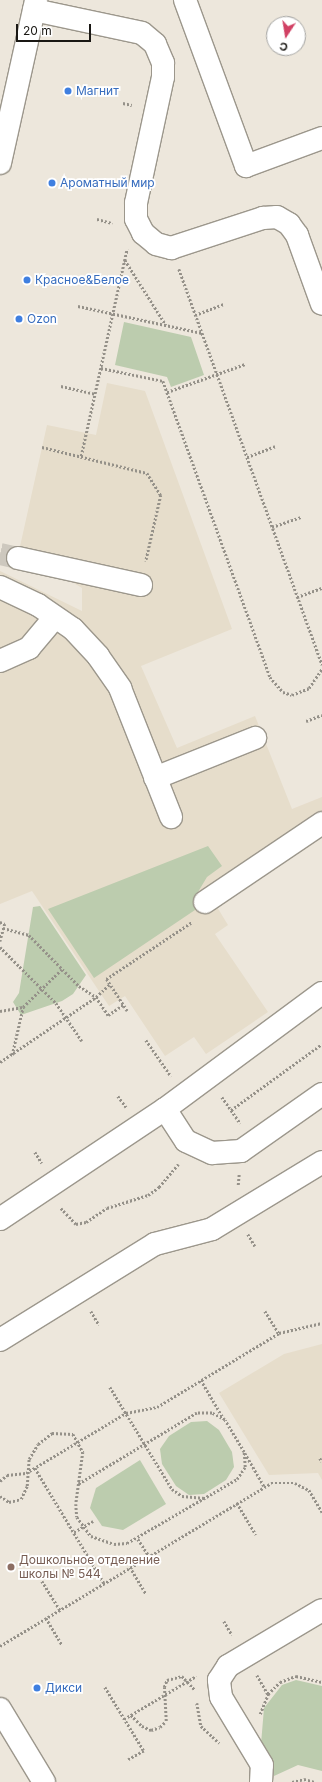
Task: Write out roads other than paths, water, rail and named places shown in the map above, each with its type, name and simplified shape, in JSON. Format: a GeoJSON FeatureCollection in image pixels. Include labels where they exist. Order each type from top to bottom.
{"type":"FeatureCollection","features":[{"type":"Feature","properties":{"kind":"street"},"geometry":{"type":"LineString","coordinates":[[185,0],[246,166],[322,138]]}},
{"type":"Feature","properties":{"kind":"street"},"geometry":{"type":"LineString","coordinates":[[0,163],[35,5],[142,34],[155,44],[163,63],[163,77],[136,203],[136,219],[148,237],[171,248],[263,218],[277,218],[289,224],[297,235],[322,304]]}},
{"type":"Feature","properties":{"kind":"street"},"geometry":{"type":"LineString","coordinates":[[18,558],[141,585]]}},
{"type":"Feature","properties":{"kind":"street"},"geometry":{"type":"LineString","coordinates":[[0,587],[55,617],[72,629],[98,656],[120,688],[171,817]]}},
{"type":"Feature","properties":{"kind":"street"},"geometry":{"type":"LineString","coordinates":[[0,661],[29,648],[55,617]]}},
{"type":"Feature","properties":{"kind":"street"},"geometry":{"type":"LineString","coordinates":[[155,778],[255,738]]}},
{"type":"Feature","properties":{"kind":"street"},"geometry":{"type":"LineString","coordinates":[[205,902],[322,823]]}},
{"type":"Feature","properties":{"kind":"street"},"geometry":{"type":"LineString","coordinates":[[0,1219],[165,1109],[322,994]]}},
{"type":"Feature","properties":{"kind":"street"},"geometry":{"type":"LineString","coordinates":[[165,1109],[186,1141],[212,1153],[241,1152],[322,1094]]}},
{"type":"Feature","properties":{"kind":"street"},"geometry":{"type":"LineString","coordinates":[[0,1340],[155,1244],[212,1229],[322,1162]]}},
{"type":"Feature","properties":{"kind":"street"},"geometry":{"type":"LineString","coordinates":[[261,1782],[262,1765],[221,1697],[219,1680],[228,1666],[322,1610]]}},
{"type":"Feature","properties":{"kind":"street"},"geometry":{"type":"LineString","coordinates":[[0,1709],[44,1782]]}},
{"type":"Feature","properties":{"kind":"tunnel"},"geometry":{"type":"LineString","coordinates":[[0,554],[18,558]]}},
{"type":"Feature","properties":{"kind":"place","name":"Магнит"},"geometry":{"type":"Point","coordinates":[68,91]}},
{"type":"Feature","properties":{"kind":"place","name":"Ароматный мир"},"geometry":{"type":"Point","coordinates":[52,183]}},
{"type":"Feature","properties":{"kind":"place","name":"Красное&Белое"},"geometry":{"type":"Point","coordinates":[27,280]}},
{"type":"Feature","properties":{"kind":"place","name":"Ozon"},"geometry":{"type":"Point","coordinates":[19,319]}},
{"type":"Feature","properties":{"kind":"place","name":"Дошкольное отделение школы № 544"},"geometry":{"type":"Point","coordinates":[11,1567]}},
{"type":"Feature","properties":{"kind":"place","name":"Дикси"},"geometry":{"type":"Point","coordinates":[37,1688]}}]}
